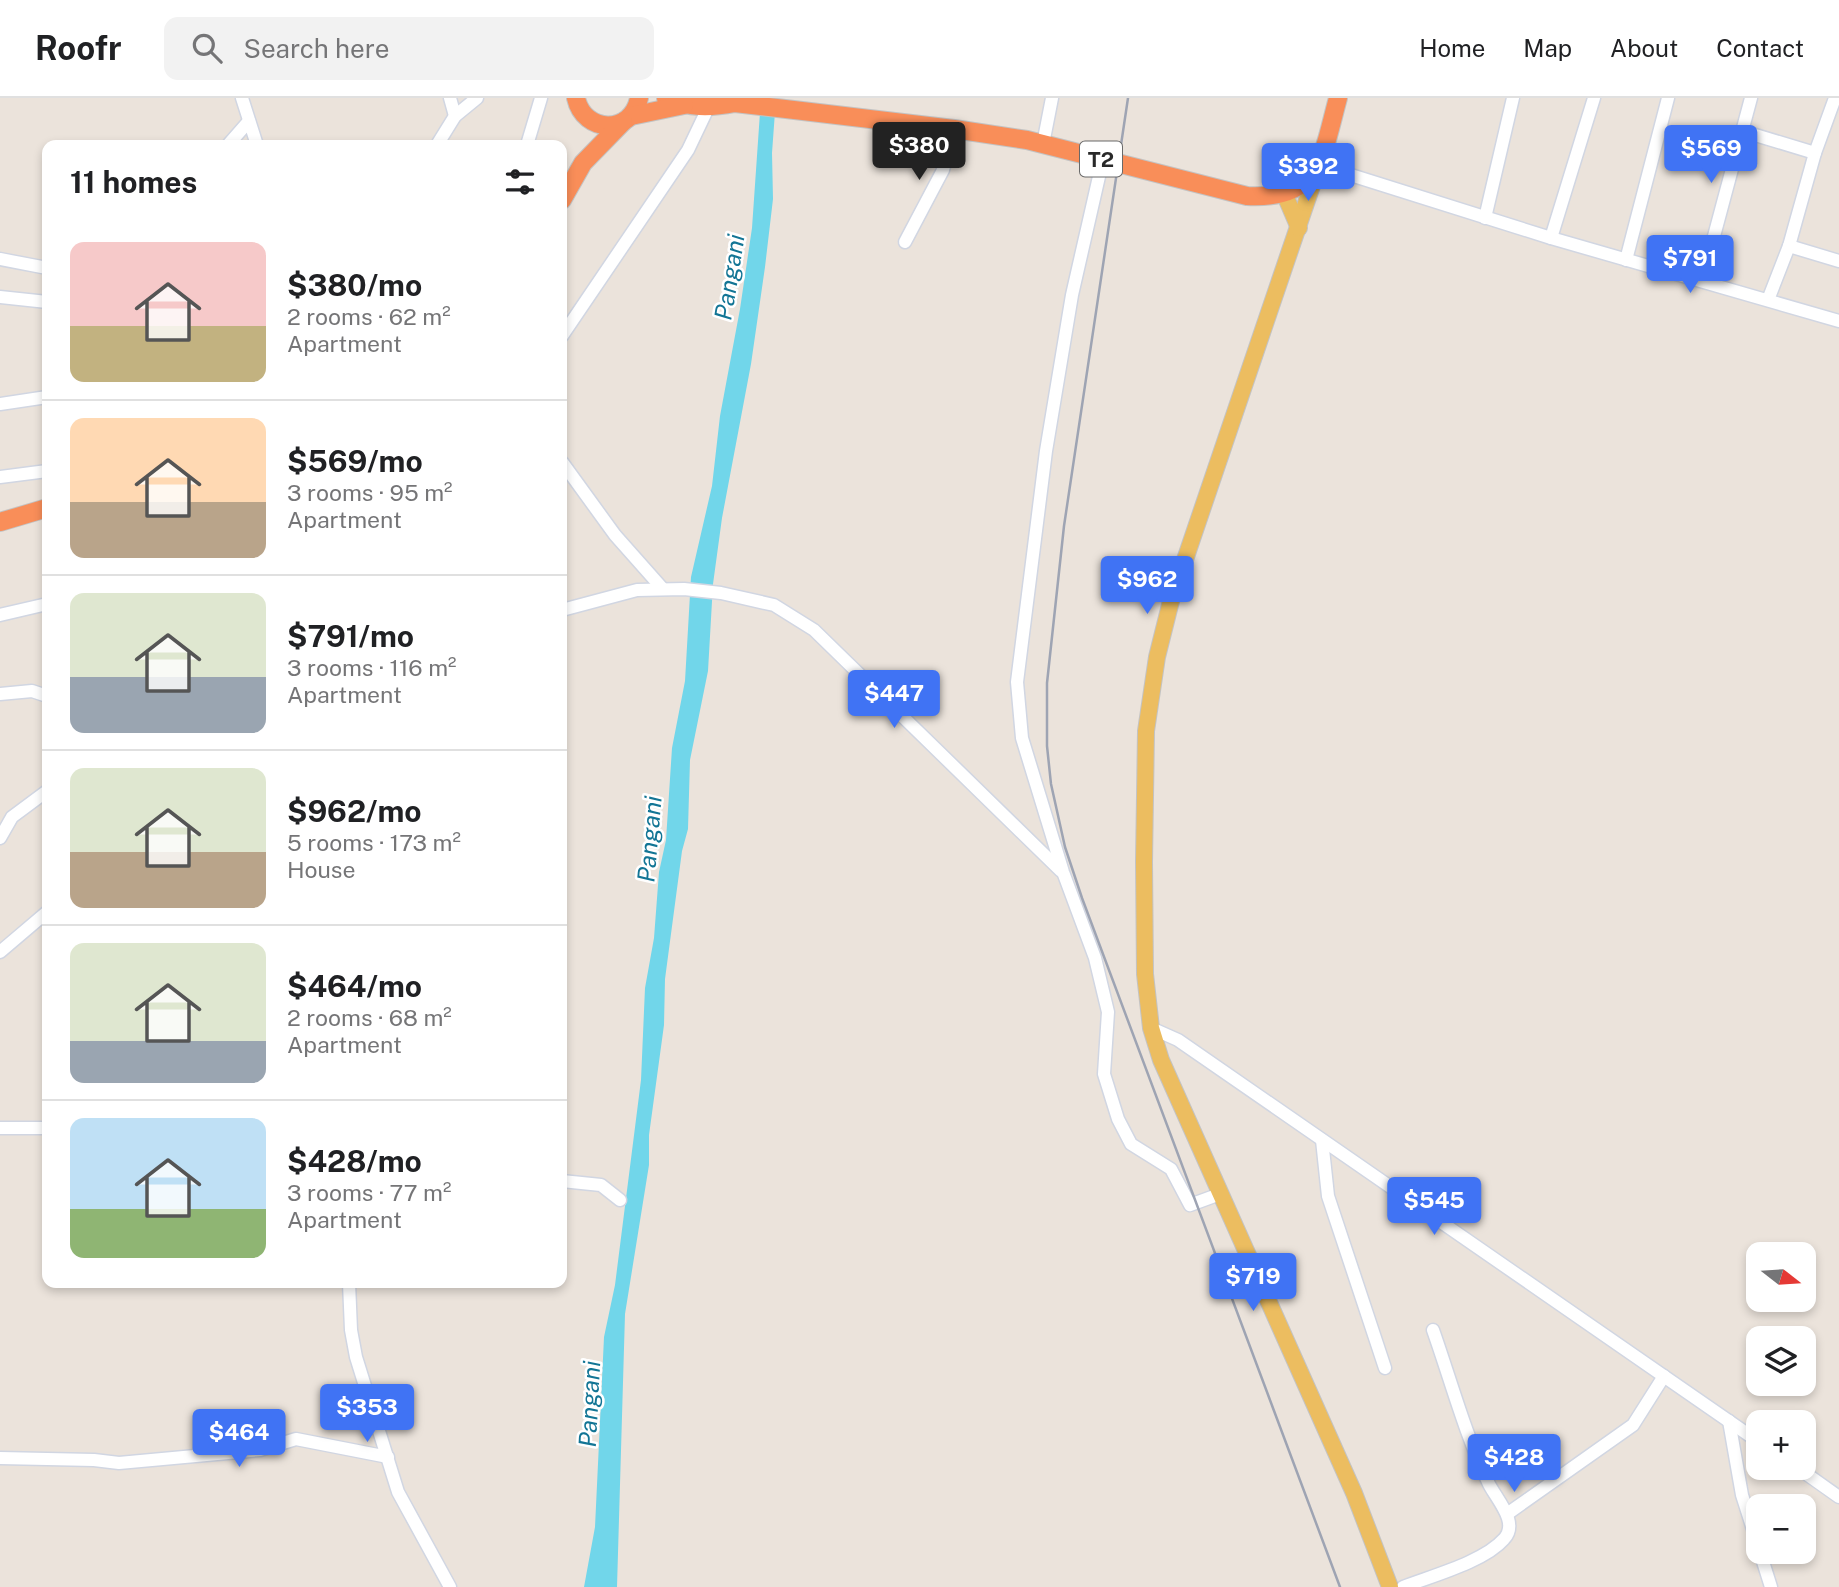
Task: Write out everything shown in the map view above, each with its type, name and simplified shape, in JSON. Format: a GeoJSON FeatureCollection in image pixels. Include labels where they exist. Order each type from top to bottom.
{"type":"FeatureCollection","features":[{"type":"Feature","properties":{"kind":"highway"},"geometry":{"type":"LineString","coordinates":[[576,98],[585,117],[583,163]]}},
{"type":"Feature","properties":{"kind":"highway"},"geometry":{"type":"LineString","coordinates":[[567,191],[583,163],[627,119],[639,98]]}},
{"type":"Feature","properties":{"kind":"highway","name":"T2"},"geometry":{"type":"LineString","coordinates":[[666,98],[684,105],[708,108],[735,103],[954,129],[1043,144],[1247,196],[1264,197],[1284,193],[1304,184],[1319,165]]}},
{"type":"Feature","properties":{"kind":"highway"},"geometry":{"type":"LineString","coordinates":[[1319,165],[1338,98]]}},
{"type":"Feature","properties":{"kind":"highway","name":"T2"},"geometry":{"type":"LineString","coordinates":[[585,117],[603,126],[684,105]]}},
{"type":"Feature","properties":{"kind":"highway"},"geometry":{"type":"LineString","coordinates":[[0,522],[42,509]]}},
{"type":"Feature","properties":{"kind":"main road"},"geometry":{"type":"LineString","coordinates":[[1319,165],[1171,601],[1157,657],[1146,731],[1145,974],[1151,1028],[1161,1059],[1354,1493],[1390,1587]]}},
{"type":"Feature","properties":{"kind":"main road"},"geometry":{"type":"LineString","coordinates":[[1284,193],[1299,228]]}},
{"type":"Feature","properties":{"kind":"street"},"geometry":{"type":"LineString","coordinates":[[242,98],[255,140]]}},
{"type":"Feature","properties":{"kind":"street"},"geometry":{"type":"LineString","coordinates":[[450,98],[455,116]]}},
{"type":"Feature","properties":{"kind":"street"},"geometry":{"type":"LineString","coordinates":[[440,140],[455,116],[477,98]]}},
{"type":"Feature","properties":{"kind":"street"},"geometry":{"type":"LineString","coordinates":[[528,140],[541,98]]}},
{"type":"Feature","properties":{"kind":"street"},"geometry":{"type":"LineString","coordinates":[[1043,144],[1052,98]]}},
{"type":"Feature","properties":{"kind":"street"},"geometry":{"type":"LineString","coordinates":[[1485,218],[1513,98]]}},
{"type":"Feature","properties":{"kind":"street"},"geometry":{"type":"LineString","coordinates":[[1550,238],[1594,98]]}},
{"type":"Feature","properties":{"kind":"street"},"geometry":{"type":"LineString","coordinates":[[1626,260],[1668,98]]}},
{"type":"Feature","properties":{"kind":"street"},"geometry":{"type":"LineString","coordinates":[[1702,281],[1751,98]]}},
{"type":"Feature","properties":{"kind":"street"},"geometry":{"type":"LineString","coordinates":[[1768,300],[1789,246],[1815,153],[1835,98]]}},
{"type":"Feature","properties":{"kind":"street"},"geometry":{"type":"LineString","coordinates":[[567,329],[688,150],[708,108]]}},
{"type":"Feature","properties":{"kind":"street"},"geometry":{"type":"LineString","coordinates":[[232,140],[249,121]]}},
{"type":"Feature","properties":{"kind":"street"},"geometry":{"type":"LineString","coordinates":[[905,242],[943,170],[954,129]]}},
{"type":"Feature","properties":{"kind":"street"},"geometry":{"type":"LineString","coordinates":[[1742,131],[1815,153]]}},
{"type":"Feature","properties":{"kind":"street"},"geometry":{"type":"LineString","coordinates":[[1102,159],[1072,295],[1048,438],[1017,682],[1022,738],[1063,872],[1095,958],[1108,1012],[1104,1074],[1124,1132],[1130,1144],[1171,1169],[1190,1205],[1220,1194]]}},
{"type":"Feature","properties":{"kind":"street"},"geometry":{"type":"LineString","coordinates":[[1319,165],[1550,238],[1839,320]]}},
{"type":"Feature","properties":{"kind":"street"},"geometry":{"type":"LineString","coordinates":[[1789,246],[1839,261]]}},
{"type":"Feature","properties":{"kind":"street"},"geometry":{"type":"LineString","coordinates":[[0,259],[42,267]]}},
{"type":"Feature","properties":{"kind":"street"},"geometry":{"type":"LineString","coordinates":[[1,299],[42,302]]}},
{"type":"Feature","properties":{"kind":"street"},"geometry":{"type":"LineString","coordinates":[[0,404],[42,398]]}},
{"type":"Feature","properties":{"kind":"street"},"geometry":{"type":"LineString","coordinates":[[567,469],[615,535],[662,588]]}},
{"type":"Feature","properties":{"kind":"street"},"geometry":{"type":"LineString","coordinates":[[0,477],[42,473]]}},
{"type":"Feature","properties":{"kind":"street"},"geometry":{"type":"LineString","coordinates":[[567,608],[605,597],[662,588],[721,593],[774,605],[814,631],[1063,872]]}},
{"type":"Feature","properties":{"kind":"street"},"geometry":{"type":"LineString","coordinates":[[0,615],[42,605]]}},
{"type":"Feature","properties":{"kind":"street"},"geometry":{"type":"LineString","coordinates":[[0,694],[32,691],[42,694]]}},
{"type":"Feature","properties":{"kind":"street"},"geometry":{"type":"LineString","coordinates":[[0,838],[6,817],[42,792]]}},
{"type":"Feature","properties":{"kind":"street"},"geometry":{"type":"LineString","coordinates":[[0,952],[42,916]]}},
{"type":"Feature","properties":{"kind":"street"},"geometry":{"type":"LineString","coordinates":[[1151,1028],[1178,1040],[1746,1432]]}},
{"type":"Feature","properties":{"kind":"street"},"geometry":{"type":"LineString","coordinates":[[0,1128],[42,1128]]}},
{"type":"Feature","properties":{"kind":"street"},"geometry":{"type":"LineString","coordinates":[[1322,1140],[1328,1196],[1385,1368]]}},
{"type":"Feature","properties":{"kind":"street"},"geometry":{"type":"LineString","coordinates":[[567,1182],[601,1185],[620,1200]]}},
{"type":"Feature","properties":{"kind":"street"},"geometry":{"type":"LineString","coordinates":[[349,1288],[353,1343],[388,1457],[406,1510],[450,1587]]}},
{"type":"Feature","properties":{"kind":"street"},"geometry":{"type":"LineString","coordinates":[[1403,1587],[1479,1557],[1505,1539],[1510,1528],[1507,1514],[1479,1462],[1433,1330]]}},
{"type":"Feature","properties":{"kind":"street"},"geometry":{"type":"LineString","coordinates":[[1507,1514],[1633,1425],[1664,1376]]}},
{"type":"Feature","properties":{"kind":"street"},"geometry":{"type":"LineString","coordinates":[[1729,1421],[1746,1508]]}},
{"type":"Feature","properties":{"kind":"street"},"geometry":{"type":"LineString","coordinates":[[0,1458],[119,1463],[260,1450],[296,1440],[388,1457]]}},
{"type":"Feature","properties":{"kind":"street"},"geometry":{"type":"LineString","coordinates":[[1815,1480],[1839,1497]]}},
{"type":"Feature","properties":{"kind":"street"},"geometry":{"type":"LineString","coordinates":[[1764,1564],[1771,1587]]}},
{"type":"Feature","properties":{"kind":"water"},"geometry":{"type":"Polygon","coordinates":[[[761,98],[776,98],[772,153],[773,199],[751,364],[722,518],[713,584],[708,671],[690,760],[688,829],[682,851],[665,979],[664,1025],[649,1135],[649,1165],[625,1314],[617,1587],[584,1587],[595,1527],[604,1337],[615,1285],[641,1080],[645,988],[654,938],[659,872],[666,840],[672,748],[685,681],[691,577],[712,486],[720,416],[752,228],[761,98]]]}},
{"type":"Feature","properties":{"kind":"railway"},"geometry":{"type":"LineString","coordinates":[[1128,98],[1064,526],[1047,683],[1047,746],[1051,784],[1065,847],[1082,898],[1340,1587]]}},
{"type":"Feature","properties":{"kind":"water label","name":"Pangani"},"geometry":{"type":"Point","coordinates":[729,277]}},
{"type":"Feature","properties":{"kind":"water label","name":"Pangani"},"geometry":{"type":"Point","coordinates":[649,839]}},
{"type":"Feature","properties":{"kind":"water label","name":"Pangani"},"geometry":{"type":"Point","coordinates":[589,1404]}}]}
